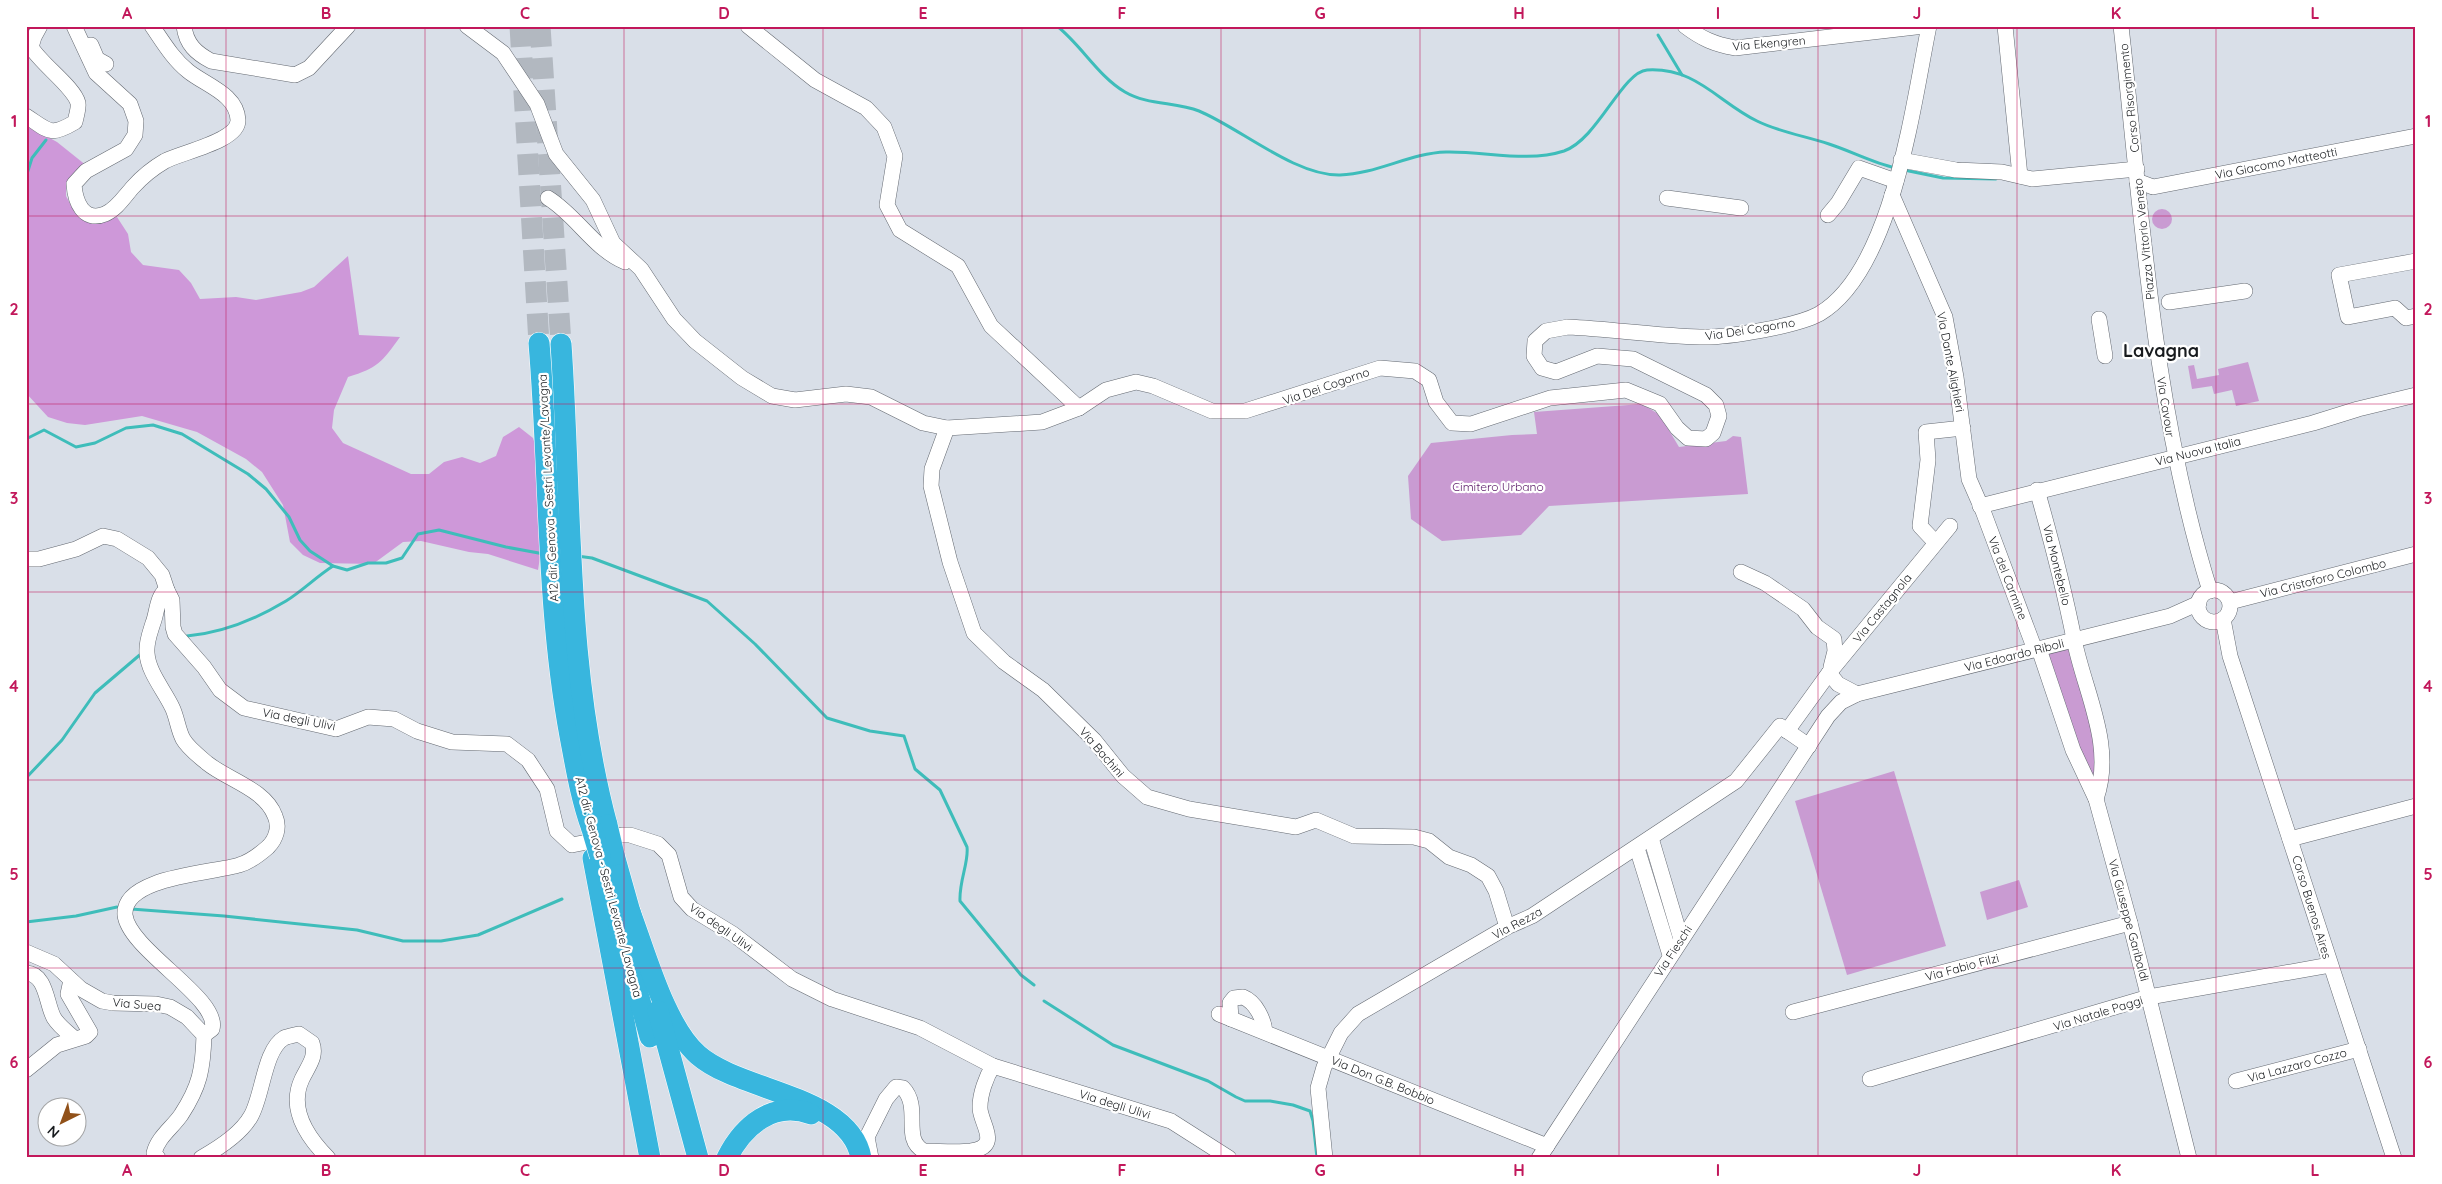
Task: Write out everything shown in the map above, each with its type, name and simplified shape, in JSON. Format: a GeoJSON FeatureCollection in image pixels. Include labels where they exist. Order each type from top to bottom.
{"type":"FeatureCollection","features":[{"type":"Feature","properties":{"kind":"highway","name":"A12 dir. Genova - Sestri Levante/Lavagna"},"geometry":{"type":"LineString","coordinates":[[539,343],[556,422],[554,614],[564,701],[587,780],[593,824],[683,1158]]}},
{"type":"Feature","properties":{"kind":"highway"},"geometry":{"type":"LineString","coordinates":[[556,422],[560,344]]}},
{"type":"Feature","properties":{"kind":"highway"},"geometry":{"type":"LineString","coordinates":[[602,856],[630,912],[671,1019],[681,1036],[697,1054],[715,1067],[745,1081],[830,1114],[846,1128],[859,1148],[859,1158]]}},
{"type":"Feature","properties":{"kind":"highway"},"geometry":{"type":"LineString","coordinates":[[602,856],[650,1158]]}},
{"type":"Feature","properties":{"kind":"highway"},"geometry":{"type":"LineString","coordinates":[[630,912],[698,1158]]}},
{"type":"Feature","properties":{"kind":"highway"},"geometry":{"type":"LineString","coordinates":[[727,1158],[736,1141],[749,1126],[764,1116],[785,1111],[802,1111],[828,1120],[845,1136],[859,1158]]}},
{"type":"Feature","properties":{"kind":"street"},"geometry":{"type":"LineString","coordinates":[[78,32],[89,63],[96,73],[130,104],[136,121],[134,135],[126,148],[86,171],[74,184],[74,198],[81,210],[91,215],[105,214],[119,204],[152,169],[170,158],[227,138],[235,131],[238,121],[235,107],[223,94],[188,70],[169,51],[152,26]]}},
{"type":"Feature","properties":{"kind":"street"},"geometry":{"type":"LineString","coordinates":[[184,26],[191,46],[200,55],[211,61],[295,75],[309,68],[348,26]]}},
{"type":"Feature","properties":{"kind":"street","name":"Via Dei Cogorno"},"geometry":{"type":"LineString","coordinates":[[467,26],[503,53],[537,104],[556,154],[593,200],[613,243],[641,269],[674,319],[695,341],[742,378],[772,396],[795,400],[846,394],[871,397],[922,423],[947,428],[1042,422],[1079,408],[1106,390],[1136,382],[1153,386],[1212,411],[1245,411],[1380,368],[1415,372],[1429,380],[1436,402],[1452,423],[1472,424],[1550,398],[1626,390],[1660,404],[1677,428],[1688,438],[1706,439],[1713,433],[1719,416],[1716,405],[1706,395],[1633,359],[1597,356],[1556,372],[1549,371],[1537,362],[1534,348],[1535,341],[1546,331],[1568,327],[1702,337],[1796,322],[1819,314],[1846,290],[1871,253],[1897,175]]}},
{"type":"Feature","properties":{"kind":"street"},"geometry":{"type":"LineString","coordinates":[[748,26],[815,80],[866,108],[884,127],[895,156],[887,205],[900,230],[958,266],[991,326],[1079,408]]}},
{"type":"Feature","properties":{"kind":"street","name":"Via Ekengren"},"geometry":{"type":"LineString","coordinates":[[1685,26],[1704,40],[1715,45],[1735,48],[1924,26]]}},
{"type":"Feature","properties":{"kind":"street"},"geometry":{"type":"LineString","coordinates":[[1897,175],[1929,26]]}},
{"type":"Feature","properties":{"kind":"street"},"geometry":{"type":"LineString","coordinates":[[2005,26],[2020,176]]}},
{"type":"Feature","properties":{"kind":"street","name":"Corso Risorgimento"},"geometry":{"type":"LineString","coordinates":[[2121,26],[2137,175]]}},
{"type":"Feature","properties":{"kind":"street"},"geometry":{"type":"LineString","coordinates":[[26,116],[49,131],[59,132],[75,122],[79,104],[73,93],[38,58],[31,48],[33,32]]}},
{"type":"Feature","properties":{"kind":"street"},"geometry":{"type":"LineString","coordinates":[[78,32],[92,46],[97,59],[106,64]]}},
{"type":"Feature","properties":{"kind":"street","name":"Via Giacomo Matteotti"},"geometry":{"type":"LineString","coordinates":[[1828,215],[1843,196],[1859,168],[1897,175],[1956,170],[2002,172],[2032,179],[2137,175],[2152,187],[2416,136]]}},
{"type":"Feature","properties":{"kind":"street","name":"Via Dante Alighieri"},"geometry":{"type":"LineString","coordinates":[[1897,175],[1945,317],[1956,377],[1969,479],[1980,506]]}},
{"type":"Feature","properties":{"kind":"street","name":"Piazza Vittorio Veneto"},"geometry":{"type":"LineString","coordinates":[[2137,175],[2151,310]]}},
{"type":"Feature","properties":{"kind":"street"},"geometry":{"type":"LineString","coordinates":[[548,198],[560,206],[582,230],[612,256],[641,269]]}},
{"type":"Feature","properties":{"kind":"street"},"geometry":{"type":"LineString","coordinates":[[1667,198],[1741,208]]}},
{"type":"Feature","properties":{"kind":"street"},"geometry":{"type":"LineString","coordinates":[[2416,261],[2339,275],[2348,317],[2394,308],[2406,318],[2416,316]]}},
{"type":"Feature","properties":{"kind":"street"},"geometry":{"type":"LineString","coordinates":[[2169,302],[2245,291]]}},
{"type":"Feature","properties":{"kind":"street","name":"Via Cavour"},"geometry":{"type":"LineString","coordinates":[[2151,310],[2174,457],[2210,591]]}},
{"type":"Feature","properties":{"kind":"street"},"geometry":{"type":"LineString","coordinates":[[2099,319],[2105,356]]}},
{"type":"Feature","properties":{"kind":"street","name":"Via Nuova Italia"},"geometry":{"type":"LineString","coordinates":[[1980,506],[2037,490],[2313,424],[2358,409],[2416,395]]}},
{"type":"Feature","properties":{"kind":"street","name":"Via Bachini"},"geometry":{"type":"LineString","coordinates":[[947,428],[932,469],[931,486],[950,562],[974,633],[1004,662],[1049,696],[1094,740],[1123,776],[1147,796],[1189,809],[1296,827],[1316,820],[1354,836],[1414,837],[1429,842],[1449,857],[1471,865],[1488,876],[1496,891],[1508,927]]}},
{"type":"Feature","properties":{"kind":"street"},"geometry":{"type":"LineString","coordinates":[[1935,542],[1920,526],[1928,460],[1926,432],[1963,428]]}},
{"type":"Feature","properties":{"kind":"street","name":"Via Montebello"},"geometry":{"type":"LineString","coordinates":[[2037,490],[2050,536],[2074,640],[2097,715],[2102,766],[2096,799]]}},
{"type":"Feature","properties":{"kind":"street","name":"Via del Carmine"},"geometry":{"type":"LineString","coordinates":[[1980,506],[2037,649],[2073,750],[2096,799]]}},
{"type":"Feature","properties":{"kind":"street","name":"Via Castagnola"},"geometry":{"type":"LineString","coordinates":[[1787,731],[1829,673],[1950,526]]}},
{"type":"Feature","properties":{"kind":"street"},"geometry":{"type":"LineString","coordinates":[[26,559],[40,560],[76,549],[103,536],[118,538],[148,558],[162,575],[167,590],[161,594],[150,634],[147,654],[150,667],[172,707],[183,740],[221,774],[249,788],[264,801],[275,815],[278,830],[272,842],[266,848],[241,864],[162,880],[132,898],[125,911],[126,920],[137,937],[191,990],[210,1014],[214,1024],[212,1029],[204,1035],[202,1070],[194,1090],[180,1116],[156,1146],[154,1153],[158,1158]]}},
{"type":"Feature","properties":{"kind":"street","name":"Via Cristoforo Colombo"},"geometry":{"type":"LineString","coordinates":[[2230,602],[2416,554]]}},
{"type":"Feature","properties":{"kind":"street"},"geometry":{"type":"LineString","coordinates":[[1741,572],[1765,583],[1803,609],[1817,627],[1834,639],[1836,651],[1829,673],[1838,684],[1857,694]]}},
{"type":"Feature","properties":{"kind":"street","name":"Via degli Ulivi"},"geometry":{"type":"LineString","coordinates":[[167,590],[172,600],[172,627],[175,634],[204,667],[220,690],[244,708],[336,729],[368,717],[394,719],[417,731],[452,742],[508,744],[528,760],[547,789],[557,831],[572,845],[622,835],[630,835],[658,844],[669,855],[681,897],[692,909],[733,934],[792,978],[832,999],[920,1028],[993,1066],[1171,1121],[1229,1158]]}},
{"type":"Feature","properties":{"kind":"street"},"geometry":{"type":"LineString","coordinates":[[2210,591],[2222,592],[2230,602],[2228,614],[2218,622],[2203,613],[2205,594],[2210,591]]}},
{"type":"Feature","properties":{"kind":"street","name":"Via Edoardo Riboli"},"geometry":{"type":"LineString","coordinates":[[1809,746],[1828,716],[1841,702],[1857,694],[2170,616],[2203,613]]}},
{"type":"Feature","properties":{"kind":"street","name":"Corso Buenos Aires"},"geometry":{"type":"LineString","coordinates":[[2203,613],[2224,651],[2230,656]]}},
{"type":"Feature","properties":{"kind":"street","name":"Corso Buenos Aires"},"geometry":{"type":"LineString","coordinates":[[2224,619],[2230,656],[2394,1158]]}},
{"type":"Feature","properties":{"kind":"street","name":"Via Rezza"},"geometry":{"type":"LineString","coordinates":[[1326,1158],[1318,1088],[1341,1033],[1358,1014],[1508,927],[1532,916],[1637,848],[1736,781],[1780,726],[1787,731]]}},
{"type":"Feature","properties":{"kind":"street"},"geometry":{"type":"LineString","coordinates":[[1787,731],[1809,746]]}},
{"type":"Feature","properties":{"kind":"street","name":"Via Fieschi"},"geometry":{"type":"LineString","coordinates":[[1543,1152],[1670,955],[1809,746]]}},
{"type":"Feature","properties":{"kind":"street","name":"Via Giuseppe Garibaldi"},"geometry":{"type":"LineString","coordinates":[[2096,799],[2130,923],[2189,1158]]}},
{"type":"Feature","properties":{"kind":"street"},"geometry":{"type":"LineString","coordinates":[[2290,839],[2416,806]]}},
{"type":"Feature","properties":{"kind":"street"},"geometry":{"type":"LineString","coordinates":[[1651,838],[1681,939]]}},
{"type":"Feature","properties":{"kind":"street"},"geometry":{"type":"LineString","coordinates":[[1637,848],[1670,955]]}},
{"type":"Feature","properties":{"kind":"street","name":"Via Fabio Filzi"},"geometry":{"type":"LineString","coordinates":[[1793,1012],[2130,923]]}},
{"type":"Feature","properties":{"kind":"street","name":"Via Suea"},"geometry":{"type":"LineString","coordinates":[[26,952],[54,964],[71,980],[102,1000],[113,1003],[156,1004],[170,1007],[188,1017],[204,1035]]}},
{"type":"Feature","properties":{"kind":"street","name":"Via Natale Paggi"},"geometry":{"type":"LineString","coordinates":[[1870,1079],[2149,998],[2330,965]]}},
{"type":"Feature","properties":{"kind":"street"},"geometry":{"type":"LineString","coordinates":[[26,973],[34,974],[41,982],[54,1018],[74,1038]]}},
{"type":"Feature","properties":{"kind":"street"},"geometry":{"type":"LineString","coordinates":[[26,1070],[57,1045],[74,1038],[86,1036],[90,1032],[68,994],[71,980]]}},
{"type":"Feature","properties":{"kind":"street","name":"Via Don G.B. Bobbio"},"geometry":{"type":"LineString","coordinates":[[1265,1032],[1260,1016],[1248,998],[1238,997],[1230,1003],[1225,1017],[1329,1058],[1543,1152]]}},
{"type":"Feature","properties":{"kind":"street"},"geometry":{"type":"LineString","coordinates":[[201,1158],[238,1132],[251,1117],[259,1099],[269,1061],[276,1045],[285,1038],[299,1034],[312,1043],[315,1051],[296,1095],[298,1115],[305,1129],[328,1158]]}},
{"type":"Feature","properties":{"kind":"street","name":"Via Lazzaro Cozzo"},"geometry":{"type":"LineString","coordinates":[[2236,1081],[2359,1048]]}},
{"type":"Feature","properties":{"kind":"street"},"geometry":{"type":"LineString","coordinates":[[871,1158],[867,1137],[886,1099],[896,1087],[903,1088],[912,1100],[913,1141],[917,1147],[924,1151],[973,1151],[983,1146],[988,1137],[988,1130],[980,1107],[988,1075],[993,1066]]}},
{"type":"Feature","properties":{"kind":"green space"},"geometry":{"type":"Polygon","coordinates":[[[2162,209],[2169,212],[2172,219],[2169,226],[2162,229],[2155,226],[2152,219],[2155,212],[2162,209]]]}},
{"type":"Feature","properties":{"kind":"green space"},"geometry":{"type":"Polygon","coordinates":[[[2248,362],[2259,401],[2236,406],[2232,390],[2214,394],[2212,386],[2192,389],[2188,366],[2194,365],[2197,379],[2219,375],[2218,369],[2248,362]]]}},
{"type":"Feature","properties":{"kind":"green space","name":"Cimitero Urbano"},"geometry":{"type":"Polygon","coordinates":[[[1642,404],[1660,415],[1679,447],[1726,441],[1733,436],[1741,437],[1748,494],[1549,506],[1521,535],[1442,541],[1411,519],[1408,476],[1431,443],[1537,434],[1534,412],[1642,404]]]}},
{"type":"Feature","properties":{"kind":"green space"},"geometry":{"type":"Polygon","coordinates":[[[2071,643],[2094,715],[2095,794],[2042,651],[2071,643]]]}},
{"type":"Feature","properties":{"kind":"green space"},"geometry":{"type":"Polygon","coordinates":[[[1894,771],[1946,946],[1847,975],[1795,801],[1894,771]]]}},
{"type":"Feature","properties":{"kind":"green space"},"geometry":{"type":"Polygon","coordinates":[[[2019,880],[2028,907],[1987,920],[1980,892],[2019,880]]]}},
{"type":"Feature","properties":{"kind":"shaded area"},"geometry":{"type":"Polygon","coordinates":[[[26,125],[57,142],[87,166],[66,183],[66,196],[75,213],[102,220],[117,217],[128,234],[131,252],[143,265],[179,270],[191,283],[200,299],[236,297],[256,300],[301,292],[314,287],[348,256],[359,335],[400,337],[384,358],[373,367],[348,377],[334,410],[332,428],[343,443],[411,474],[429,474],[444,462],[462,457],[480,463],[496,456],[503,437],[519,427],[533,438],[538,455],[542,544],[538,570],[488,554],[469,552],[421,541],[403,542],[373,564],[320,563],[303,555],[290,542],[283,505],[262,472],[246,459],[197,432],[142,416],[85,425],[67,423],[48,417],[26,393],[26,125]]]}},
{"type":"Feature","properties":{"kind":"waterway"},"geometry":{"type":"LineString","coordinates":[[1057,26],[1106,78],[1125,92],[1143,99],[1199,111],[1286,160],[1323,173],[1354,174],[1433,153],[1461,152],[1535,156],[1564,151],[1588,134],[1628,82],[1647,70],[1679,74],[1706,87],[1743,113],[1765,125],[1829,144],[1896,168]]}},
{"type":"Feature","properties":{"kind":"waterway"},"geometry":{"type":"LineString","coordinates":[[1658,35],[1682,75]]}},
{"type":"Feature","properties":{"kind":"waterway"},"geometry":{"type":"LineString","coordinates":[[26,177],[32,158],[46,140]]}},
{"type":"Feature","properties":{"kind":"waterway"},"geometry":{"type":"LineString","coordinates":[[1904,170],[1943,178],[1996,179]]}},
{"type":"Feature","properties":{"kind":"waterway"},"geometry":{"type":"LineString","coordinates":[[26,439],[44,430],[76,447],[95,443],[126,428],[153,425],[182,434],[248,474],[266,489],[289,517],[300,540],[310,551],[333,566],[347,570],[368,563],[386,563],[402,558],[418,534],[439,530],[506,547],[544,554]]}},
{"type":"Feature","properties":{"kind":"waterway"},"geometry":{"type":"LineString","coordinates":[[577,556],[592,558],[707,601],[755,644],[827,718],[870,731],[904,736],[915,769],[940,790],[967,847],[967,859],[960,901],[1021,975],[1034,985]]}},
{"type":"Feature","properties":{"kind":"waterway"},"geometry":{"type":"LineString","coordinates":[[187,636],[213,632],[263,614],[292,597],[333,566]]}},
{"type":"Feature","properties":{"kind":"waterway"},"geometry":{"type":"LineString","coordinates":[[26,778],[62,740],[95,693],[142,653]]}},
{"type":"Feature","properties":{"kind":"waterway"},"geometry":{"type":"LineString","coordinates":[[131,909],[224,916],[357,930],[403,941],[441,941],[478,935],[562,899]]}},
{"type":"Feature","properties":{"kind":"waterway"},"geometry":{"type":"LineString","coordinates":[[26,922],[76,916],[117,907]]}},
{"type":"Feature","properties":{"kind":"waterway"},"geometry":{"type":"LineString","coordinates":[[1044,1001],[1113,1045],[1208,1081],[1245,1101],[1270,1101],[1293,1105],[1310,1111],[1317,1158]]}},
{"type":"Feature","properties":{"kind":"tunnel"},"geometry":{"type":"LineString","coordinates":[[520,26],[539,343]]}},
{"type":"Feature","properties":{"kind":"tunnel"},"geometry":{"type":"LineString","coordinates":[[540,26],[561,344]]}},
{"type":"Feature","properties":{"kind":"district","name":"Lavagna"},"geometry":{"type":"Point","coordinates":[2161,350]}}]}
